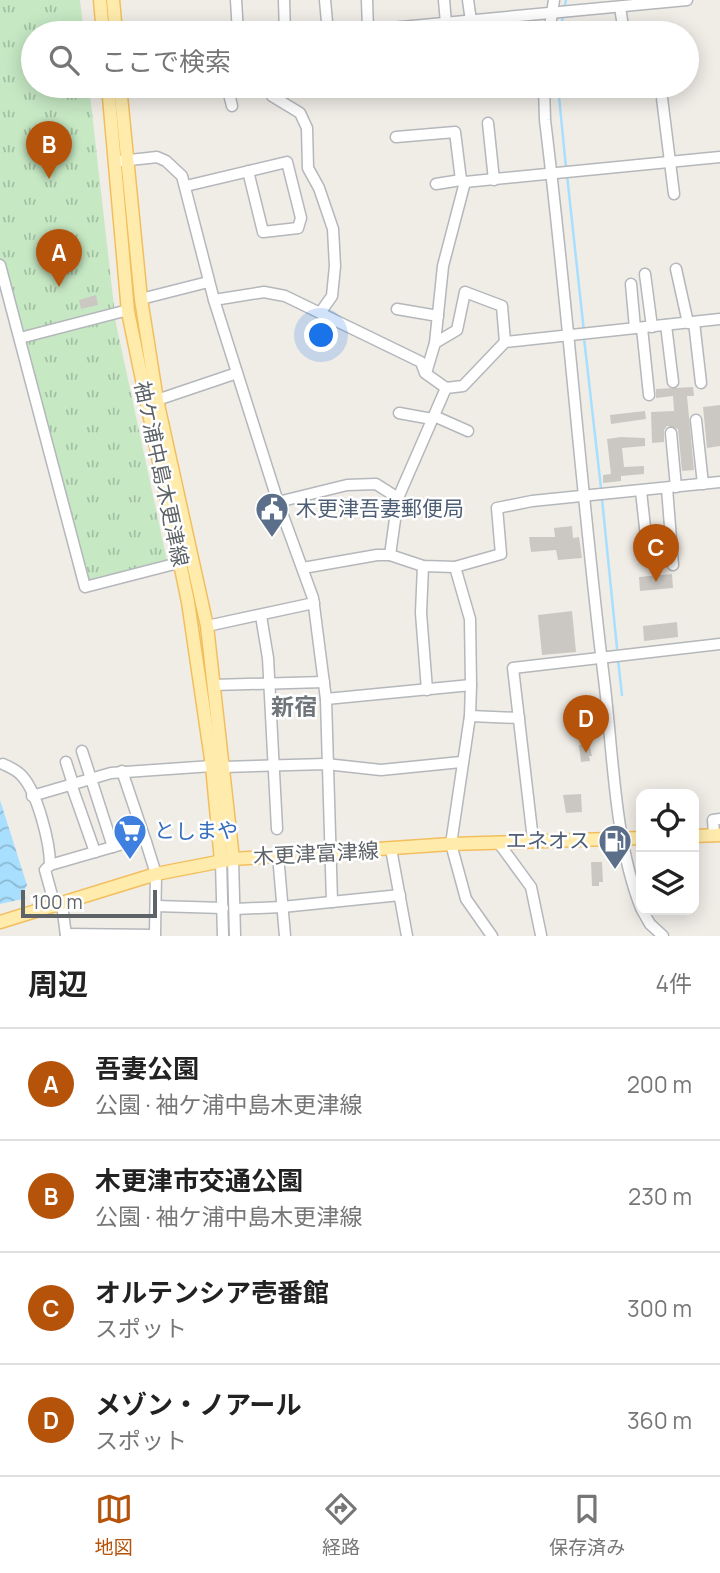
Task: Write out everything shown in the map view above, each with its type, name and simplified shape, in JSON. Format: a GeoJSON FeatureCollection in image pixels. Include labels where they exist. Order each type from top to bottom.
{"type":"FeatureCollection","features":[{"type":"Feature","properties":{"kind":"main road"},"geometry":{"type":"LineString","coordinates":[[100,0],[102,21]]}},
{"type":"Feature","properties":{"kind":"main road"},"geometry":{"type":"LineString","coordinates":[[113,0],[115,21]]}},
{"type":"Feature","properties":{"kind":"main road","name":"袖ケ浦中島木更津線"},"geometry":{"type":"LineString","coordinates":[[110,98],[157,400],[207,626],[227,860]]}},
{"type":"Feature","properties":{"kind":"main road","name":"袖ケ浦中島木更津線"},"geometry":{"type":"LineString","coordinates":[[121,98],[128,310],[188,602],[218,766]]}},
{"type":"Feature","properties":{"kind":"main road"},"geometry":{"type":"LineString","coordinates":[[699,836],[717,835]]}},
{"type":"Feature","properties":{"kind":"main road","name":"木更津富津線"},"geometry":{"type":"LineString","coordinates":[[0,922],[156,874],[227,860],[451,844],[636,838]]}},
{"type":"Feature","properties":{"kind":"street"},"geometry":{"type":"LineString","coordinates":[[236,0],[237,21]]}},
{"type":"Feature","properties":{"kind":"street"},"geometry":{"type":"LineString","coordinates":[[284,0],[285,21]]}},
{"type":"Feature","properties":{"kind":"street"},"geometry":{"type":"LineString","coordinates":[[325,0],[327,21]]}},
{"type":"Feature","properties":{"kind":"street"},"geometry":{"type":"LineString","coordinates":[[366,0],[367,21]]}},
{"type":"Feature","properties":{"kind":"street"},"geometry":{"type":"LineString","coordinates":[[443,0],[446,21]]}},
{"type":"Feature","properties":{"kind":"street"},"geometry":{"type":"LineString","coordinates":[[468,0],[471,21],[687,0]]}},
{"type":"Feature","properties":{"kind":"street"},"geometry":{"type":"LineString","coordinates":[[551,21],[554,0]]}},
{"type":"Feature","properties":{"kind":"street"},"geometry":{"type":"LineString","coordinates":[[620,7],[622,21]]}},
{"type":"Feature","properties":{"kind":"street"},"geometry":{"type":"LineString","coordinates":[[230,98],[232,106]]}},
{"type":"Feature","properties":{"kind":"street"},"geometry":{"type":"LineString","coordinates":[[275,98],[300,113],[307,128],[308,168],[320,188],[333,229],[335,266],[332,296],[320,313]]}},
{"type":"Feature","properties":{"kind":"street"},"geometry":{"type":"LineString","coordinates":[[545,98],[601,657],[625,839],[636,894]]}},
{"type":"Feature","properties":{"kind":"street"},"geometry":{"type":"LineString","coordinates":[[662,98],[674,194]]}},
{"type":"Feature","properties":{"kind":"street"},"geometry":{"type":"LineString","coordinates":[[488,123],[494,180]]}},
{"type":"Feature","properties":{"kind":"street"},"geometry":{"type":"LineString","coordinates":[[396,137],[455,132],[463,181],[443,266],[435,343],[425,373]]}},
{"type":"Feature","properties":{"kind":"street"},"geometry":{"type":"LineString","coordinates":[[436,184],[720,157]]}},
{"type":"Feature","properties":{"kind":"street"},"geometry":{"type":"LineString","coordinates":[[121,161],[157,158],[166,161],[182,176],[208,282],[278,502],[314,603],[326,699],[332,902]]}},
{"type":"Feature","properties":{"kind":"street"},"geometry":{"type":"LineString","coordinates":[[186,186],[248,171],[287,162],[301,218],[298,228],[263,232],[248,171]]}},
{"type":"Feature","properties":{"kind":"street"},"geometry":{"type":"LineString","coordinates":[[0,265],[85,587],[192,559]]}},
{"type":"Feature","properties":{"kind":"street"},"geometry":{"type":"LineString","coordinates":[[676,268],[691,322],[701,383]]}},
{"type":"Feature","properties":{"kind":"street"},"geometry":{"type":"LineString","coordinates":[[645,274],[643,328],[649,395]]}},
{"type":"Feature","properties":{"kind":"street"},"geometry":{"type":"LineString","coordinates":[[141,299],[208,282]]}},
{"type":"Feature","properties":{"kind":"street"},"geometry":{"type":"LineString","coordinates":[[631,284],[643,328]]}},
{"type":"Feature","properties":{"kind":"street"},"geometry":{"type":"LineString","coordinates":[[214,300],[264,292],[285,296],[360,335],[422,362],[425,373],[446,388],[463,386],[505,342],[720,319]]}},
{"type":"Feature","properties":{"kind":"street"},"geometry":{"type":"LineString","coordinates":[[435,343],[457,330],[465,292],[502,306],[505,342]]}},
{"type":"Feature","properties":{"kind":"street"},"geometry":{"type":"LineString","coordinates":[[397,309],[438,316]]}},
{"type":"Feature","properties":{"kind":"street"},"geometry":{"type":"LineString","coordinates":[[20,338],[128,310]]}},
{"type":"Feature","properties":{"kind":"street"},"geometry":{"type":"LineString","coordinates":[[666,325],[673,382]]}},
{"type":"Feature","properties":{"kind":"street"},"geometry":{"type":"LineString","coordinates":[[157,400],[237,373]]}},
{"type":"Feature","properties":{"kind":"street"},"geometry":{"type":"LineString","coordinates":[[390,555],[398,498],[446,388]]}},
{"type":"Feature","properties":{"kind":"street"},"geometry":{"type":"LineString","coordinates":[[399,413],[433,418],[468,431]]}},
{"type":"Feature","properties":{"kind":"street"},"geometry":{"type":"LineString","coordinates":[[696,420],[703,484]]}},
{"type":"Feature","properties":{"kind":"street"},"geometry":{"type":"LineString","coordinates":[[671,433],[673,565]]}},
{"type":"Feature","properties":{"kind":"street"},"geometry":{"type":"LineString","coordinates":[[303,568],[354,557],[390,555],[423,566],[455,567],[501,554],[497,508],[720,482]]}},
{"type":"Feature","properties":{"kind":"street"},"geometry":{"type":"LineString","coordinates":[[278,502],[347,485],[376,484],[398,498]]}},
{"type":"Feature","properties":{"kind":"street"},"geometry":{"type":"LineString","coordinates":[[641,491],[647,546]]}},
{"type":"Feature","properties":{"kind":"street"},"geometry":{"type":"LineString","coordinates":[[423,566],[421,614],[427,690]]}},
{"type":"Feature","properties":{"kind":"street"},"geometry":{"type":"LineString","coordinates":[[455,567],[470,619],[471,685],[470,716],[461,762],[451,844],[466,899],[492,936]]}},
{"type":"Feature","properties":{"kind":"street"},"geometry":{"type":"LineString","coordinates":[[207,626],[314,603]]}},
{"type":"Feature","properties":{"kind":"street"},"geometry":{"type":"LineString","coordinates":[[261,616],[270,685],[277,829]]}},
{"type":"Feature","properties":{"kind":"street"},"geometry":{"type":"LineString","coordinates":[[533,841],[513,668],[720,644]]}},
{"type":"Feature","properties":{"kind":"street"},"geometry":{"type":"LineString","coordinates":[[214,685],[324,682]]}},
{"type":"Feature","properties":{"kind":"street"},"geometry":{"type":"LineString","coordinates":[[326,699],[471,685]]}},
{"type":"Feature","properties":{"kind":"street"},"geometry":{"type":"LineString","coordinates":[[470,716],[519,718]]}},
{"type":"Feature","properties":{"kind":"street"},"geometry":{"type":"LineString","coordinates":[[82,751],[113,847]]}},
{"type":"Feature","properties":{"kind":"street"},"geometry":{"type":"LineString","coordinates":[[66,762],[95,852]]}},
{"type":"Feature","properties":{"kind":"street"},"geometry":{"type":"LineString","coordinates":[[32,796],[122,771],[326,764],[381,771],[461,762]]}},
{"type":"Feature","properties":{"kind":"street"},"geometry":{"type":"LineString","coordinates":[[3,764],[24,778],[50,846],[50,865]]}},
{"type":"Feature","properties":{"kind":"street"},"geometry":{"type":"LineString","coordinates":[[122,771],[146,842],[156,874],[155,935],[66,935],[45,870],[50,865],[140,839],[146,842]]}},
{"type":"Feature","properties":{"kind":"street"},"geometry":{"type":"LineString","coordinates":[[717,835],[713,820],[720,819]]}},
{"type":"Feature","properties":{"kind":"street"},"geometry":{"type":"LineString","coordinates":[[498,842],[531,887],[541,935]]}},
{"type":"Feature","properties":{"kind":"street"},"geometry":{"type":"LineString","coordinates":[[391,849],[407,936]]}},
{"type":"Feature","properties":{"kind":"street"},"geometry":{"type":"LineString","coordinates":[[278,855],[285,936]]}},
{"type":"Feature","properties":{"kind":"street"},"geometry":{"type":"LineString","coordinates":[[227,860],[229,908],[235,936]]}},
{"type":"Feature","properties":{"kind":"street"},"geometry":{"type":"LineString","coordinates":[[156,906],[282,907],[400,895]]}},
{"type":"Feature","properties":{"kind":"street"},"geometry":{"type":"LineString","coordinates":[[223,936],[229,908]]}},
{"type":"Feature","properties":{"kind":"street"},"geometry":{"type":"LineString","coordinates":[[645,915],[650,924],[663,936]]}},
{"type":"Feature","properties":{"kind":"green space"},"geometry":{"type":"Polygon","coordinates":[[[0,0],[80,0],[83,21],[21,21],[21,98],[90,98],[116,324],[168,565],[85,587],[0,262],[0,0]]]}},
{"type":"Feature","properties":{"kind":"water"},"geometry":{"type":"Polygon","coordinates":[[[0,800],[27,885],[21,896],[27,898],[0,904],[0,800]]]}},
{"type":"Feature","properties":{"kind":"building"},"geometry":{"type":"Polygon","coordinates":[[[96,295],[98,305],[81,309],[79,300],[96,295]]]}},
{"type":"Feature","properties":{"kind":"building"},"geometry":{"type":"Polygon","coordinates":[[[693,387],[694,396],[687,396],[694,470],[682,471],[678,429],[667,426],[664,430],[664,442],[652,443],[651,412],[674,411],[673,396],[656,398],[656,389],[693,387]]]}},
{"type":"Feature","properties":{"kind":"building"},"geometry":{"type":"Polygon","coordinates":[[[720,405],[720,446],[707,448],[703,407],[720,405]]]}},
{"type":"Feature","properties":{"kind":"building"},"geometry":{"type":"Polygon","coordinates":[[[645,411],[646,419],[611,424],[610,415],[645,411]]]}},
{"type":"Feature","properties":{"kind":"building"},"geometry":{"type":"Polygon","coordinates":[[[645,438],[645,446],[622,448],[624,467],[644,466],[644,474],[621,476],[621,481],[603,483],[603,475],[611,474],[607,439],[645,438]]]}},
{"type":"Feature","properties":{"kind":"building"},"geometry":{"type":"Polygon","coordinates":[[[572,526],[573,538],[579,537],[582,558],[558,560],[556,550],[531,552],[529,537],[555,537],[554,528],[572,526]]]}},
{"type":"Feature","properties":{"kind":"building"},"geometry":{"type":"Polygon","coordinates":[[[672,574],[673,588],[640,591],[639,577],[672,574]]]}},
{"type":"Feature","properties":{"kind":"building"},"geometry":{"type":"Polygon","coordinates":[[[572,611],[576,652],[542,655],[538,615],[572,611]]]}},
{"type":"Feature","properties":{"kind":"building"},"geometry":{"type":"Polygon","coordinates":[[[677,622],[678,637],[644,641],[643,626],[677,622]]]}},
{"type":"Feature","properties":{"kind":"building"},"geometry":{"type":"Polygon","coordinates":[[[589,744],[592,756],[589,756],[590,761],[581,762],[579,745],[589,744]]]}},
{"type":"Feature","properties":{"kind":"building"},"geometry":{"type":"Polygon","coordinates":[[[581,794],[582,812],[566,813],[563,795],[581,794]]]}},
{"type":"Feature","properties":{"kind":"building"},"geometry":{"type":"Polygon","coordinates":[[[591,862],[602,862],[603,882],[599,882],[599,886],[592,886],[591,862]]]}},
{"type":"Feature","properties":{"kind":"waterway"},"geometry":{"type":"LineString","coordinates":[[564,9],[566,0]]}},
{"type":"Feature","properties":{"kind":"waterway"},"geometry":{"type":"LineString","coordinates":[[562,21],[563,16]]}},
{"type":"Feature","properties":{"kind":"waterway"},"geometry":{"type":"LineString","coordinates":[[559,98],[566,168]]}},
{"type":"Feature","properties":{"kind":"waterway"},"geometry":{"type":"LineString","coordinates":[[567,175],[584,332]]}},
{"type":"Feature","properties":{"kind":"waterway"},"geometry":{"type":"LineString","coordinates":[[584,338],[601,488]]}},
{"type":"Feature","properties":{"kind":"waterway"},"geometry":{"type":"LineString","coordinates":[[602,499],[617,648]]}},
{"type":"Feature","properties":{"kind":"waterway"},"geometry":{"type":"LineString","coordinates":[[618,660],[622,695]]}},
{"type":"Feature","properties":{"kind":"place","name":"木更津市交通公園"},"geometry":{"type":"Point","coordinates":[49,179]}},
{"type":"Feature","properties":{"kind":"place","name":"吾妻公園"},"geometry":{"type":"Point","coordinates":[59,287]}},
{"type":"Feature","properties":{"kind":"place","name":"木更津吾妻郵便局"},"geometry":{"type":"Point","coordinates":[272,539]}},
{"type":"Feature","properties":{"kind":"place","name":"オルテンシア壱番館"},"geometry":{"type":"Point","coordinates":[656,582]}},
{"type":"Feature","properties":{"kind":"place","name":"メゾン・ノアール"},"geometry":{"type":"Point","coordinates":[586,753]}},
{"type":"Feature","properties":{"kind":"place","name":"としまや"},"geometry":{"type":"Point","coordinates":[130,861]}},
{"type":"Feature","properties":{"kind":"place","name":"エネオス"},"geometry":{"type":"Point","coordinates":[615,871]}},
{"type":"Feature","properties":{"kind":"district","name":"新宿"},"geometry":{"type":"Point","coordinates":[294,707]}}]}
